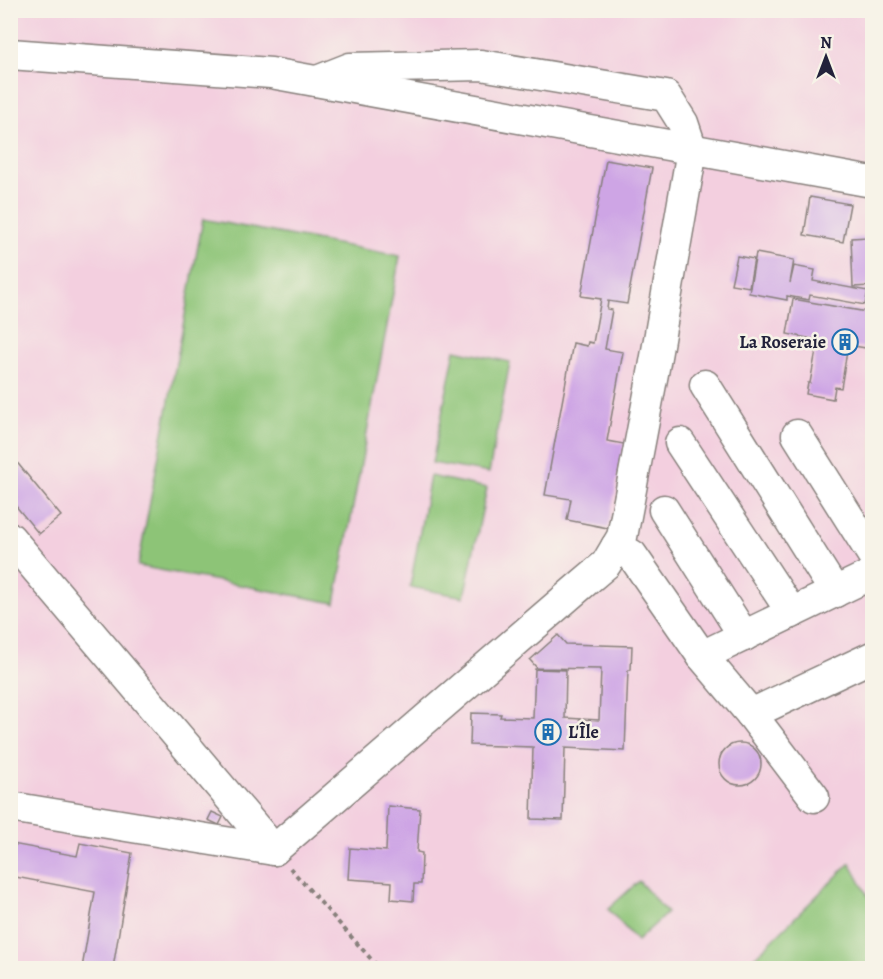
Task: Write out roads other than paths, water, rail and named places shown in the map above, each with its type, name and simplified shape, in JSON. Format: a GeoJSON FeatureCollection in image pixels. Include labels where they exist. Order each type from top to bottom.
{"type":"FeatureCollection","features":[{"type":"Feature","properties":{"kind":"lane"},"geometry":{"type":"LineString","coordinates":[[11,59],[271,73],[873,182]]}},
{"type":"Feature","properties":{"kind":"lane"},"geometry":{"type":"LineString","coordinates":[[10,807],[274,849],[606,564],[622,537],[692,150],[684,123],[666,96],[481,65],[350,68],[317,81]]}},
{"type":"Feature","properties":{"kind":"lane"},"geometry":{"type":"LineString","coordinates":[[705,385],[835,592]]}},
{"type":"Feature","properties":{"kind":"lane"},"geometry":{"type":"LineString","coordinates":[[797,435],[873,554]]}},
{"type":"Feature","properties":{"kind":"lane"},"geometry":{"type":"LineString","coordinates":[[680,443],[792,613]]}},
{"type":"Feature","properties":{"kind":"lane"},"geometry":{"type":"LineString","coordinates":[[664,510],[744,636]]}},
{"type":"Feature","properties":{"kind":"lane"},"geometry":{"type":"LineString","coordinates":[[10,538],[274,849]]}},
{"type":"Feature","properties":{"kind":"lane"},"geometry":{"type":"LineString","coordinates":[[616,548],[632,555],[702,656],[751,714],[814,797]]}},
{"type":"Feature","properties":{"kind":"lane"},"geometry":{"type":"LineString","coordinates":[[702,656],[873,574]]}},
{"type":"Feature","properties":{"kind":"lane"},"geometry":{"type":"LineString","coordinates":[[751,714],[873,657]]}},
{"type":"Feature","properties":{"kind":"place","name":"La Roseraie"},"geometry":{"type":"Point","coordinates":[845,342]}},
{"type":"Feature","properties":{"kind":"place","name":"L'Île"},"geometry":{"type":"Point","coordinates":[548,732]}}]}
